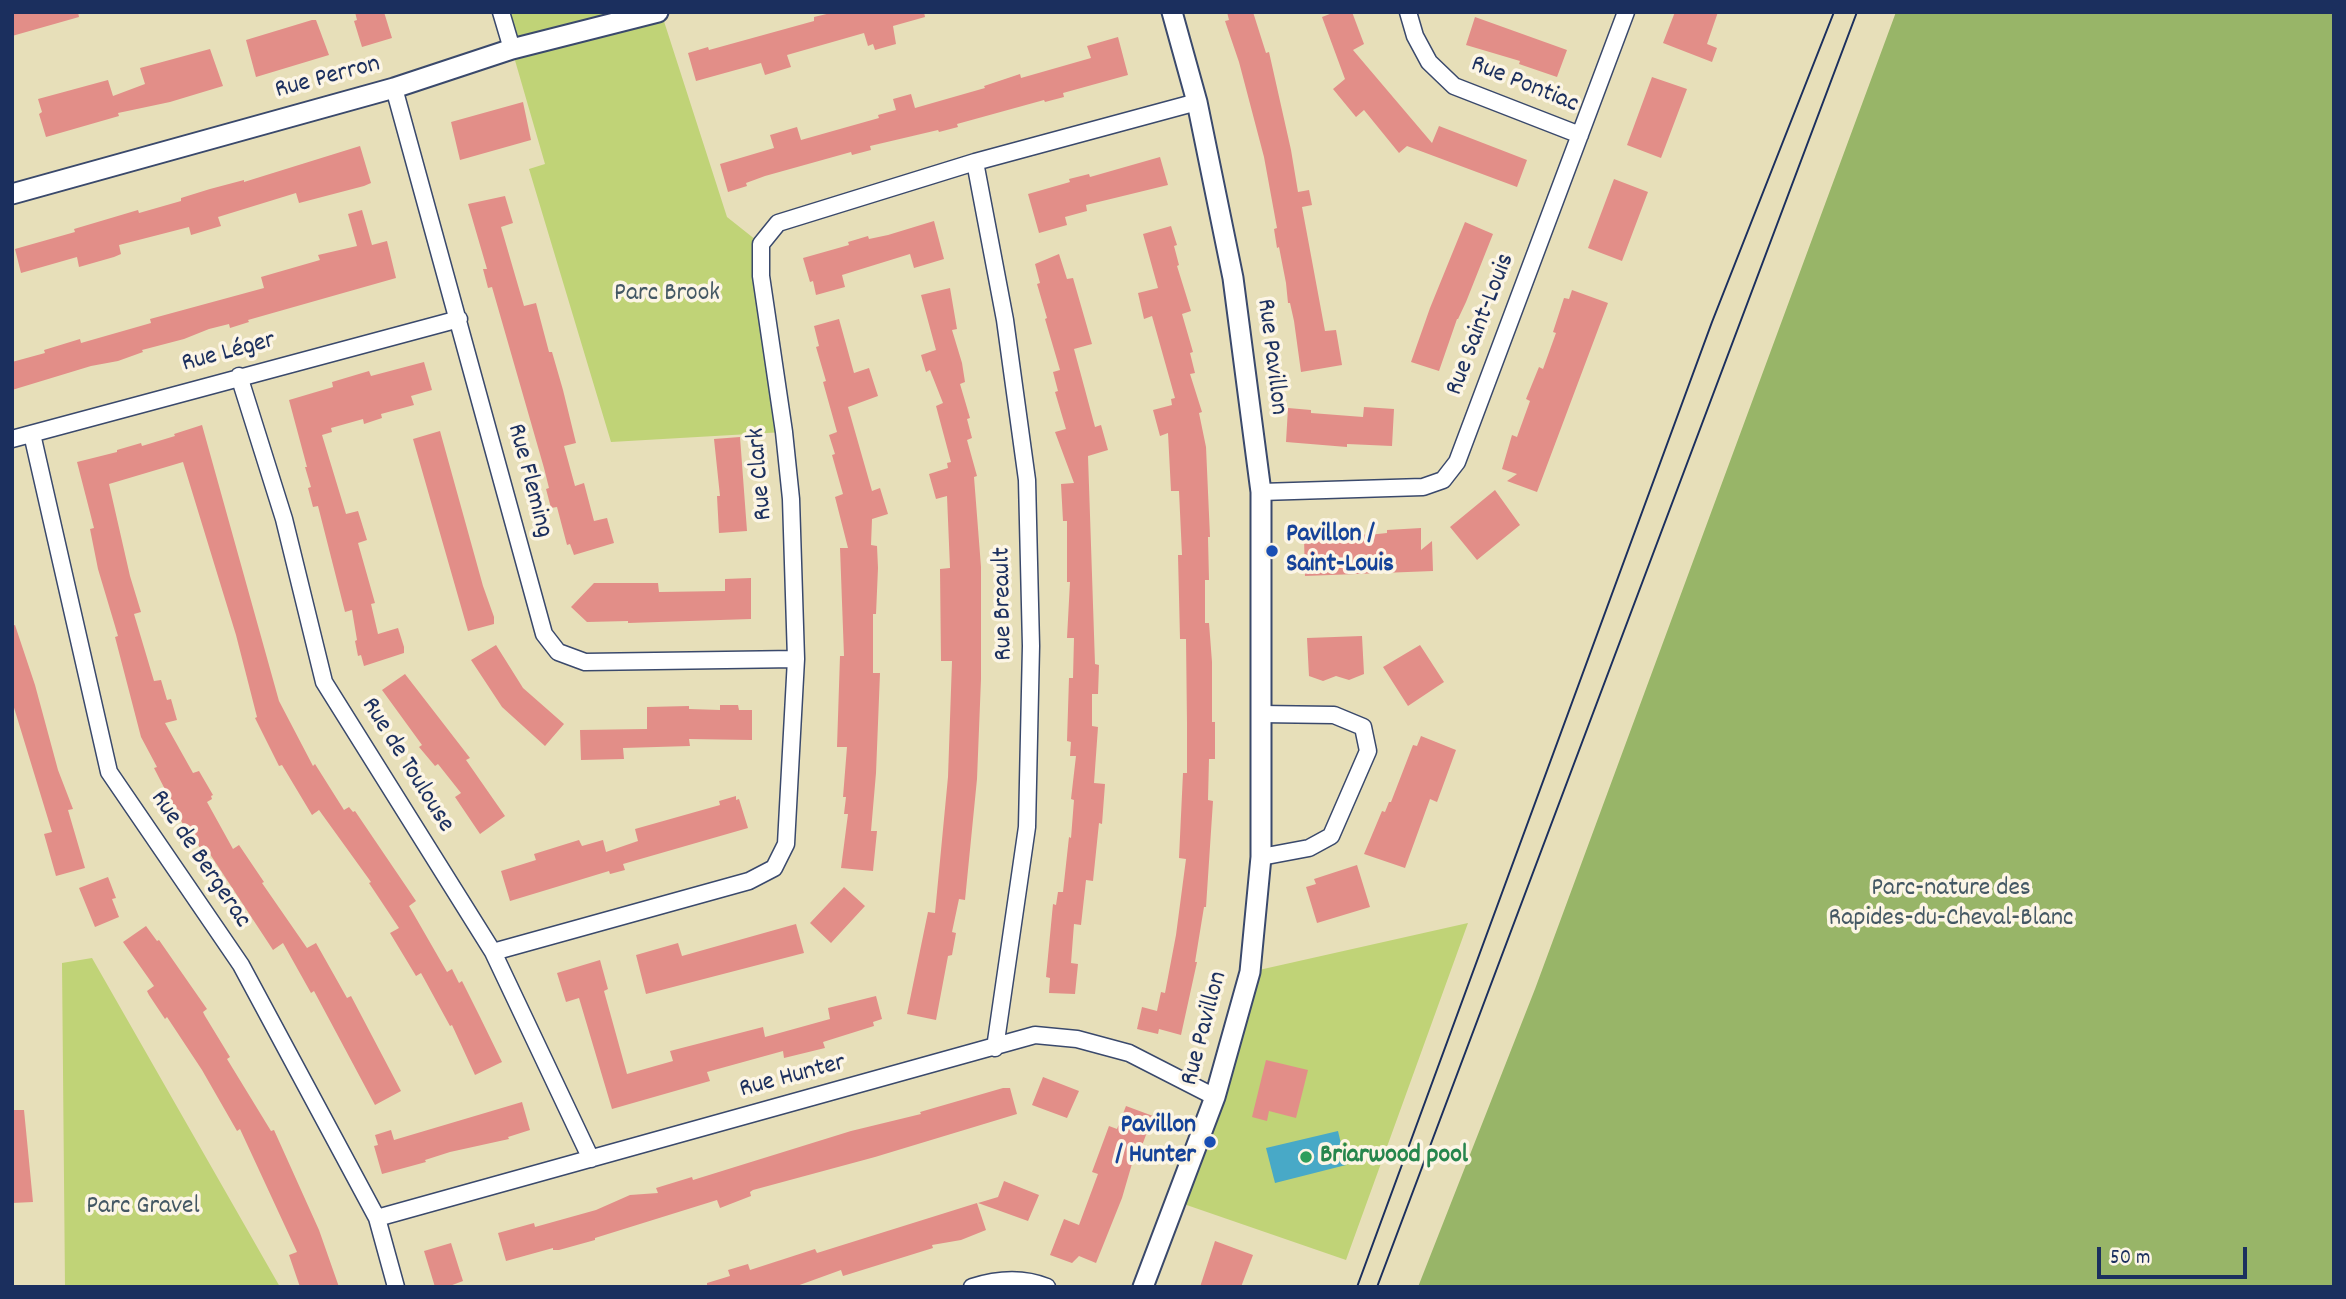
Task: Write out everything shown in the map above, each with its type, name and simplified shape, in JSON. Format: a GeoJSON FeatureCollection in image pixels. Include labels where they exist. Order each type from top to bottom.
{"type":"FeatureCollection","features":[{"type":"Feature","properties":{"kind":"street"},"geometry":{"type":"LineString","coordinates":[[501,12],[512,49]]}},
{"type":"Feature","properties":{"kind":"street","name":"Rue Perron"},"geometry":{"type":"LineString","coordinates":[[12,194],[394,88],[512,49],[657,12]]}},
{"type":"Feature","properties":{"kind":"street","name":"Rue Pavillon"},"geometry":{"type":"LineString","coordinates":[[1143,1287],[1215,1097],[1250,972],[1261,857],[1261,492],[1233,278],[1197,102],[1172,12]]}},
{"type":"Feature","properties":{"kind":"street","name":"Rue Pontiac"},"geometry":{"type":"LineString","coordinates":[[1408,12],[1415,36],[1429,62],[1454,86],[1580,135]]}},
{"type":"Feature","properties":{"kind":"street","name":"Rue Saint-Louis"},"geometry":{"type":"LineString","coordinates":[[1261,492],[1423,486],[1443,480],[1457,462],[1626,12]]}},
{"type":"Feature","properties":{"kind":"street","name":"Rue Fleming"},"geometry":{"type":"LineString","coordinates":[[394,88],[544,634],[558,652],[585,662],[796,659]]}},
{"type":"Feature","properties":{"kind":"street","name":"Rue Clark"},"geometry":{"type":"LineString","coordinates":[[493,952],[749,881],[774,868],[786,844],[796,659],[791,499],[779,394],[761,276],[761,244],[778,223],[975,162],[1197,102]]}},
{"type":"Feature","properties":{"kind":"street","name":"Rue Breault"},"geometry":{"type":"LineString","coordinates":[[975,162],[1005,320],[1027,480],[1031,646],[1027,827],[995,1048]]}},
{"type":"Feature","properties":{"kind":"street","name":"Rue Léger"},"geometry":{"type":"LineString","coordinates":[[12,439],[459,319]]}},
{"type":"Feature","properties":{"kind":"street","name":"Rue de Toulouse"},"geometry":{"type":"LineString","coordinates":[[239,376],[284,519],[324,682],[493,952],[591,1159]]}},
{"type":"Feature","properties":{"kind":"street","name":"Rue de Bergerac"},"geometry":{"type":"LineString","coordinates":[[32,434],[109,772],[241,965],[377,1218],[396,1287]]}},
{"type":"Feature","properties":{"kind":"street"},"geometry":{"type":"LineString","coordinates":[[1260,715],[1334,715],[1363,727],[1368,751],[1331,836],[1309,848],[1261,857]]}},
{"type":"Feature","properties":{"kind":"street","name":"Rue Hunter"},"geometry":{"type":"LineString","coordinates":[[377,1218],[1035,1035],[1077,1039],[1129,1053],[1215,1097]]}},
{"type":"Feature","properties":{"kind":"street"},"geometry":{"type":"LineString","coordinates":[[972,1287],[991,1281],[1031,1281],[1047,1287]]}},
{"type":"Feature","properties":{"kind":"green space","name":"Parc Brook"},"geometry":{"type":"Polygon","coordinates":[[[501,12],[661,12],[727,217],[761,244],[784,432],[611,442],[529,169],[545,164],[501,12]]]}},
{"type":"Feature","properties":{"kind":"green space","name":"Parc-nature des Rapides-du-Cheval-Blanc"},"geometry":{"type":"Polygon","coordinates":[[[1896,12],[2334,12],[2334,1287],[1418,1287],[1535,989],[1896,12]]]}},
{"type":"Feature","properties":{"kind":"green space"},"geometry":{"type":"Polygon","coordinates":[[[1468,923],[1346,1260],[1175,1201],[1250,972],[1468,923]]]}},
{"type":"Feature","properties":{"kind":"green space","name":"Parc Gravel"},"geometry":{"type":"Polygon","coordinates":[[[92,958],[280,1287],[65,1287],[62,963],[92,958]]]}},
{"type":"Feature","properties":{"kind":"water","name":"Briarwood pool"},"geometry":{"type":"Polygon","coordinates":[[[1338,1131],[1346,1165],[1275,1183],[1266,1148],[1338,1131]]]}},
{"type":"Feature","properties":{"kind":"building"},"geometry":{"type":"Polygon","coordinates":[[[12,12],[78,12],[79,17],[12,36],[12,12]]]}},
{"type":"Feature","properties":{"kind":"building"},"geometry":{"type":"Polygon","coordinates":[[[355,12],[384,12],[392,38],[362,47],[354,21],[357,20],[355,12]]]}},
{"type":"Feature","properties":{"kind":"building"},"geometry":{"type":"Polygon","coordinates":[[[835,12],[924,12],[925,17],[893,26],[896,44],[875,50],[873,44],[868,46],[864,33],[787,55],[791,67],[765,75],[761,63],[696,81],[688,53],[708,47],[709,50],[814,21],[814,17],[835,12]]]}},
{"type":"Feature","properties":{"kind":"building"},"geometry":{"type":"Polygon","coordinates":[[[1227,12],[1253,12],[1266,53],[1269,52],[1298,192],[1309,190],[1312,205],[1302,207],[1325,331],[1336,330],[1342,365],[1301,372],[1294,321],[1288,303],[1279,247],[1277,248],[1274,229],[1277,228],[1264,157],[1239,62],[1225,21],[1229,20],[1227,12]]]}},
{"type":"Feature","properties":{"kind":"building"},"geometry":{"type":"Polygon","coordinates":[[[1335,12],[1352,12],[1364,44],[1353,50],[1432,143],[1439,126],[1527,160],[1517,187],[1407,146],[1399,153],[1364,110],[1356,117],[1333,89],[1345,79],[1322,17],[1335,12]]]}},
{"type":"Feature","properties":{"kind":"building"},"geometry":{"type":"Polygon","coordinates":[[[1675,12],[1718,12],[1707,44],[1717,48],[1712,62],[1663,43],[1675,12]]]}},
{"type":"Feature","properties":{"kind":"building"},"geometry":{"type":"Polygon","coordinates":[[[1475,17],[1567,50],[1557,77],[1519,64],[1520,61],[1466,45],[1475,17]]]}},
{"type":"Feature","properties":{"kind":"building"},"geometry":{"type":"Polygon","coordinates":[[[316,20],[329,55],[256,77],[246,40],[316,20]]]}},
{"type":"Feature","properties":{"kind":"building"},"geometry":{"type":"Polygon","coordinates":[[[1118,37],[1128,75],[1063,93],[1064,97],[957,124],[958,127],[870,146],[871,150],[852,155],[851,152],[765,176],[728,192],[720,164],[774,148],[770,135],[797,127],[801,140],[879,118],[878,115],[896,110],[893,99],[911,94],[915,108],[985,88],[984,86],[1020,74],[1021,78],[1091,58],[1087,46],[1118,37]]]}},
{"type":"Feature","properties":{"kind":"building"},"geometry":{"type":"Polygon","coordinates":[[[210,49],[223,86],[170,102],[118,113],[119,116],[46,137],[39,114],[42,112],[38,99],[108,80],[113,96],[145,84],[140,68],[210,49]]]}},
{"type":"Feature","properties":{"kind":"building"},"geometry":{"type":"Polygon","coordinates":[[[1652,77],[1687,89],[1661,158],[1627,145],[1652,77]]]}},
{"type":"Feature","properties":{"kind":"building"},"geometry":{"type":"Polygon","coordinates":[[[523,102],[531,140],[460,160],[451,122],[523,102]]]}},
{"type":"Feature","properties":{"kind":"building"},"geometry":{"type":"Polygon","coordinates":[[[360,146],[371,183],[364,186],[299,203],[296,193],[218,217],[221,226],[191,235],[189,227],[119,245],[121,254],[79,267],[77,257],[21,273],[15,249],[75,232],[74,229],[138,210],[139,213],[181,201],[181,198],[210,189],[244,182],[360,146]]]}},
{"type":"Feature","properties":{"kind":"building"},"geometry":{"type":"Polygon","coordinates":[[[1160,157],[1168,185],[1086,205],[1087,211],[1065,217],[1067,225],[1039,233],[1028,194],[1070,182],[1069,179],[1089,174],[1090,177],[1160,157]]]}},
{"type":"Feature","properties":{"kind":"building"},"geometry":{"type":"Polygon","coordinates":[[[1614,179],[1648,192],[1622,261],[1588,248],[1614,179]]]}},
{"type":"Feature","properties":{"kind":"building"},"geometry":{"type":"Polygon","coordinates":[[[505,196],[513,223],[501,227],[524,306],[536,303],[549,352],[552,352],[563,390],[576,443],[564,446],[575,486],[584,483],[594,521],[607,518],[614,543],[574,555],[570,544],[567,545],[557,507],[551,508],[544,468],[492,287],[488,288],[483,269],[487,269],[468,204],[505,196]]]}},
{"type":"Feature","properties":{"kind":"building"},"geometry":{"type":"Polygon","coordinates":[[[362,210],[372,245],[387,241],[396,278],[248,320],[249,322],[230,328],[229,324],[209,329],[142,350],[143,352],[118,361],[91,366],[12,390],[12,362],[80,339],[81,343],[151,323],[150,319],[264,288],[261,277],[320,260],[318,255],[357,246],[348,214],[362,210]]]}},
{"type":"Feature","properties":{"kind":"building"},"geometry":{"type":"Polygon","coordinates":[[[934,221],[944,259],[914,268],[910,254],[842,275],[845,287],[816,295],[803,258],[849,245],[848,242],[868,236],[869,239],[888,235],[934,221]]]}},
{"type":"Feature","properties":{"kind":"building"},"geometry":{"type":"Polygon","coordinates":[[[1465,222],[1493,234],[1457,319],[1439,371],[1411,362],[1465,222]]]}},
{"type":"Feature","properties":{"kind":"building"},"geometry":{"type":"Polygon","coordinates":[[[1171,226],[1177,245],[1174,246],[1179,265],[1177,266],[1191,311],[1182,314],[1193,352],[1190,353],[1195,373],[1190,374],[1202,412],[1199,413],[1206,447],[1210,537],[1209,580],[1205,580],[1205,623],[1209,623],[1212,722],[1215,722],[1215,759],[1209,759],[1208,800],[1213,801],[1206,907],[1181,1035],[1159,1029],[1158,1034],[1137,1029],[1142,1007],[1157,1011],[1161,992],[1165,993],[1186,859],[1179,858],[1183,773],[1187,773],[1187,723],[1186,639],[1180,639],[1178,555],[1182,555],[1179,491],[1171,491],[1168,433],[1160,436],[1153,410],[1172,405],[1171,399],[1175,398],[1152,316],[1144,319],[1138,293],[1158,288],[1143,234],[1171,226]]]}},
{"type":"Feature","properties":{"kind":"building"},"geometry":{"type":"Polygon","coordinates":[[[1059,254],[1067,279],[1073,278],[1092,344],[1074,349],[1095,427],[1101,425],[1108,450],[1088,456],[1095,664],[1099,665],[1098,694],[1092,694],[1092,726],[1098,727],[1094,783],[1105,784],[1093,881],[1086,880],[1081,925],[1074,924],[1071,963],[1078,964],[1075,994],[1049,993],[1050,978],[1046,977],[1053,904],[1056,905],[1058,892],[1063,892],[1069,837],[1071,838],[1074,800],[1071,799],[1076,756],[1070,756],[1071,742],[1067,741],[1069,678],[1073,678],[1074,638],[1067,638],[1070,582],[1067,582],[1067,521],[1063,521],[1061,484],[1074,483],[1055,432],[1066,429],[1055,392],[1058,391],[1053,372],[1060,370],[1045,319],[1047,318],[1037,284],[1040,283],[1035,264],[1059,254]]]}},
{"type":"Feature","properties":{"kind":"building"},"geometry":{"type":"Polygon","coordinates":[[[950,288],[957,329],[952,330],[965,382],[960,384],[970,418],[967,419],[972,438],[967,440],[977,476],[974,477],[981,567],[981,679],[977,779],[965,900],[959,899],[952,932],[956,933],[952,955],[948,956],[936,1020],[907,1014],[928,912],[935,913],[948,777],[952,661],[941,661],[940,569],[950,568],[947,496],[936,499],[929,474],[948,468],[947,463],[951,462],[936,406],[943,403],[930,370],[926,372],[921,355],[936,350],[921,295],[950,288]]]}},
{"type":"Feature","properties":{"kind":"building"},"geometry":{"type":"Polygon","coordinates":[[[1572,290],[1608,303],[1537,492],[1507,481],[1517,474],[1502,469],[1512,435],[1517,437],[1530,401],[1526,399],[1539,367],[1543,369],[1556,333],[1553,332],[1564,298],[1569,299],[1572,290]]]}},
{"type":"Feature","properties":{"kind":"building"},"geometry":{"type":"Polygon","coordinates":[[[839,319],[854,373],[869,368],[878,396],[848,407],[872,491],[880,488],[888,514],[872,519],[871,545],[877,546],[878,568],[876,614],[873,614],[873,673],[880,673],[871,831],[877,831],[873,871],[841,868],[848,814],[844,814],[846,797],[843,797],[847,747],[837,747],[840,656],[844,656],[840,548],[848,548],[835,497],[843,494],[829,435],[837,432],[823,382],[826,381],[816,347],[819,346],[814,326],[839,319]]]}},
{"type":"Feature","properties":{"kind":"building"},"geometry":{"type":"Polygon","coordinates":[[[424,362],[432,390],[411,396],[414,405],[381,414],[382,418],[364,424],[363,419],[331,428],[332,432],[322,435],[346,514],[358,511],[367,540],[358,543],[375,603],[371,604],[378,634],[398,628],[404,647],[404,653],[364,666],[361,655],[358,656],[352,610],[345,612],[318,506],[313,507],[308,488],[311,487],[307,467],[289,400],[333,387],[332,382],[369,371],[371,376],[424,362]]]}},
{"type":"Feature","properties":{"kind":"building"},"geometry":{"type":"Polygon","coordinates":[[[1364,407],[1394,409],[1392,446],[1347,444],[1347,447],[1286,442],[1288,408],[1311,410],[1311,413],[1363,417],[1364,407]]]}},
{"type":"Feature","properties":{"kind":"building"},"geometry":{"type":"Polygon","coordinates":[[[202,425],[279,701],[313,766],[315,764],[344,810],[349,807],[355,811],[416,901],[409,906],[447,972],[452,969],[459,983],[462,981],[502,1062],[475,1075],[452,1025],[450,1026],[421,973],[416,976],[390,933],[399,928],[369,883],[371,882],[319,810],[312,815],[282,765],[279,766],[255,718],[257,717],[236,635],[183,462],[109,484],[141,612],[134,614],[154,681],[161,680],[167,700],[171,699],[177,720],[165,723],[193,773],[199,771],[213,795],[207,802],[233,849],[239,845],[307,948],[316,943],[347,998],[351,996],[401,1091],[375,1105],[314,991],[311,993],[283,943],[273,950],[204,845],[200,848],[192,834],[189,836],[154,768],[157,767],[141,737],[115,637],[118,636],[98,569],[90,529],[94,528],[77,462],[141,443],[142,446],[202,425]]]}},
{"type":"Feature","properties":{"kind":"building"},"geometry":{"type":"Polygon","coordinates":[[[440,431],[494,617],[494,624],[468,631],[413,439],[440,431]]]}},
{"type":"Feature","properties":{"kind":"building"},"geometry":{"type":"Polygon","coordinates":[[[740,437],[747,531],[719,533],[717,496],[720,496],[714,439],[740,437]]]}},
{"type":"Feature","properties":{"kind":"building"},"geometry":{"type":"Polygon","coordinates":[[[1495,490],[1520,525],[1477,560],[1450,527],[1495,490]]]}},
{"type":"Feature","properties":{"kind":"building"},"geometry":{"type":"Polygon","coordinates":[[[1421,528],[1421,550],[1432,541],[1433,571],[1305,576],[1304,538],[1313,538],[1313,531],[1327,535],[1344,531],[1368,535],[1387,533],[1387,530],[1421,528]]]}},
{"type":"Feature","properties":{"kind":"building"},"geometry":{"type":"Polygon","coordinates":[[[751,578],[751,619],[587,622],[571,607],[594,583],[658,583],[659,592],[725,591],[725,579],[751,578]]]}},
{"type":"Feature","properties":{"kind":"building"},"geometry":{"type":"Polygon","coordinates":[[[15,625],[35,685],[58,770],[73,809],[68,810],[85,868],[56,876],[44,834],[52,832],[12,701],[12,626],[15,625]]]}},
{"type":"Feature","properties":{"kind":"building"},"geometry":{"type":"Polygon","coordinates":[[[1362,636],[1364,674],[1349,680],[1336,676],[1323,681],[1309,676],[1307,638],[1362,636]]]}},
{"type":"Feature","properties":{"kind":"building"},"geometry":{"type":"Polygon","coordinates":[[[496,645],[523,688],[564,724],[545,746],[502,707],[471,660],[496,645]]]}},
{"type":"Feature","properties":{"kind":"building"},"geometry":{"type":"Polygon","coordinates":[[[1420,645],[1444,682],[1408,706],[1383,667],[1420,645]]]}},
{"type":"Feature","properties":{"kind":"building"},"geometry":{"type":"Polygon","coordinates":[[[405,674],[470,758],[466,760],[505,816],[480,834],[455,797],[461,793],[438,764],[435,766],[419,747],[422,745],[382,690],[405,674]]]}},
{"type":"Feature","properties":{"kind":"building"},"geometry":{"type":"Polygon","coordinates":[[[720,705],[738,705],[739,710],[752,710],[752,740],[689,739],[690,746],[623,748],[624,759],[581,760],[580,730],[647,729],[647,707],[689,706],[689,709],[720,710],[720,705]]]}},
{"type":"Feature","properties":{"kind":"building"},"geometry":{"type":"Polygon","coordinates":[[[1421,736],[1456,750],[1437,802],[1430,799],[1405,868],[1364,854],[1382,811],[1385,812],[1391,802],[1413,745],[1417,746],[1421,736]]]}},
{"type":"Feature","properties":{"kind":"building"},"geometry":{"type":"Polygon","coordinates":[[[736,796],[748,828],[623,864],[625,870],[610,874],[609,871],[510,901],[501,871],[536,860],[534,854],[579,840],[582,846],[603,840],[606,852],[638,841],[635,829],[720,805],[719,801],[736,796]]]}},
{"type":"Feature","properties":{"kind":"building"},"geometry":{"type":"Polygon","coordinates":[[[1357,865],[1370,907],[1317,923],[1306,887],[1316,884],[1314,879],[1357,865]]]}},
{"type":"Feature","properties":{"kind":"building"},"geometry":{"type":"Polygon","coordinates":[[[108,877],[116,898],[112,899],[119,917],[95,927],[79,888],[108,877]]]}},
{"type":"Feature","properties":{"kind":"building"},"geometry":{"type":"Polygon","coordinates":[[[844,887],[865,906],[831,943],[810,923],[844,887]]]}},
{"type":"Feature","properties":{"kind":"building"},"geometry":{"type":"Polygon","coordinates":[[[796,924],[804,953],[646,994],[636,955],[678,943],[682,956],[796,924]]]}},
{"type":"Feature","properties":{"kind":"building"},"geometry":{"type":"Polygon","coordinates":[[[146,926],[157,941],[159,940],[207,1009],[203,1012],[230,1057],[227,1059],[271,1131],[274,1130],[319,1230],[339,1287],[300,1287],[289,1255],[297,1252],[240,1129],[237,1131],[202,1070],[149,995],[147,991],[154,986],[123,942],[146,926]]]}},
{"type":"Feature","properties":{"kind":"building"},"geometry":{"type":"Polygon","coordinates":[[[600,960],[608,989],[604,991],[627,1074],[673,1061],[670,1051],[763,1027],[765,1037],[830,1019],[828,1008],[876,996],[882,1019],[873,1022],[874,1026],[823,1042],[825,1048],[784,1058],[783,1051],[707,1072],[710,1081],[612,1109],[579,998],[566,1002],[557,973],[600,960]]]}},
{"type":"Feature","properties":{"kind":"building"},"geometry":{"type":"Polygon","coordinates":[[[1266,1060],[1308,1070],[1296,1118],[1269,1111],[1267,1121],[1252,1117],[1266,1060]]]}},
{"type":"Feature","properties":{"kind":"building"},"geometry":{"type":"Polygon","coordinates":[[[1043,1077],[1079,1091],[1067,1118],[1032,1105],[1043,1077]]]}},
{"type":"Feature","properties":{"kind":"building"},"geometry":{"type":"Polygon","coordinates":[[[1010,1088],[1017,1114],[753,1190],[750,1192],[751,1196],[720,1208],[717,1200],[595,1240],[506,1261],[498,1233],[534,1223],[535,1227],[596,1210],[630,1195],[658,1193],[656,1188],[692,1177],[693,1180],[1010,1088]]]}},
{"type":"Feature","properties":{"kind":"building"},"geometry":{"type":"Polygon","coordinates":[[[522,1102],[530,1130],[508,1137],[509,1139],[450,1152],[425,1160],[426,1162],[382,1174],[374,1146],[378,1145],[375,1135],[391,1130],[394,1140],[522,1102]]]}},
{"type":"Feature","properties":{"kind":"building"},"geometry":{"type":"Polygon","coordinates":[[[1126,1106],[1153,1116],[1140,1151],[1136,1150],[1122,1198],[1096,1263],[1079,1256],[1072,1263],[1050,1255],[1064,1219],[1079,1225],[1098,1174],[1092,1172],[1109,1126],[1117,1129],[1126,1106]]]}},
{"type":"Feature","properties":{"kind":"building"},"geometry":{"type":"Polygon","coordinates":[[[12,1110],[24,1110],[33,1202],[12,1203],[12,1110]]]}},
{"type":"Feature","properties":{"kind":"building"},"geometry":{"type":"Polygon","coordinates":[[[1004,1181],[1039,1195],[1028,1221],[978,1203],[998,1197],[1004,1181]]]}},
{"type":"Feature","properties":{"kind":"building"},"geometry":{"type":"Polygon","coordinates":[[[977,1203],[986,1230],[961,1240],[932,1245],[933,1248],[843,1276],[841,1270],[794,1287],[707,1287],[707,1283],[730,1276],[728,1270],[748,1264],[750,1270],[815,1249],[817,1253],[977,1203]]]}},
{"type":"Feature","properties":{"kind":"building"},"geometry":{"type":"Polygon","coordinates":[[[1215,1241],[1253,1255],[1241,1287],[1200,1287],[1215,1241]]]}},
{"type":"Feature","properties":{"kind":"building"},"geometry":{"type":"Polygon","coordinates":[[[451,1243],[463,1281],[447,1287],[435,1287],[424,1251],[451,1243]]]}},
{"type":"Feature","properties":{"kind":"tram line"},"geometry":{"type":"LineString","coordinates":[[1357,1287],[1712,322],[1834,12]]}},
{"type":"Feature","properties":{"kind":"tram line"},"geometry":{"type":"LineString","coordinates":[[1377,1287],[1857,12]]}},
{"type":"Feature","properties":{"kind":"place","name":"Pavillon / Saint-Louis"},"geometry":{"type":"Point","coordinates":[1272,551]}},
{"type":"Feature","properties":{"kind":"place","name":"Pavillon / Hunter"},"geometry":{"type":"Point","coordinates":[1210,1142]}},
{"type":"Feature","properties":{"kind":"place","name":"Briarwood pool"},"geometry":{"type":"Point","coordinates":[1306,1157]}}]}
